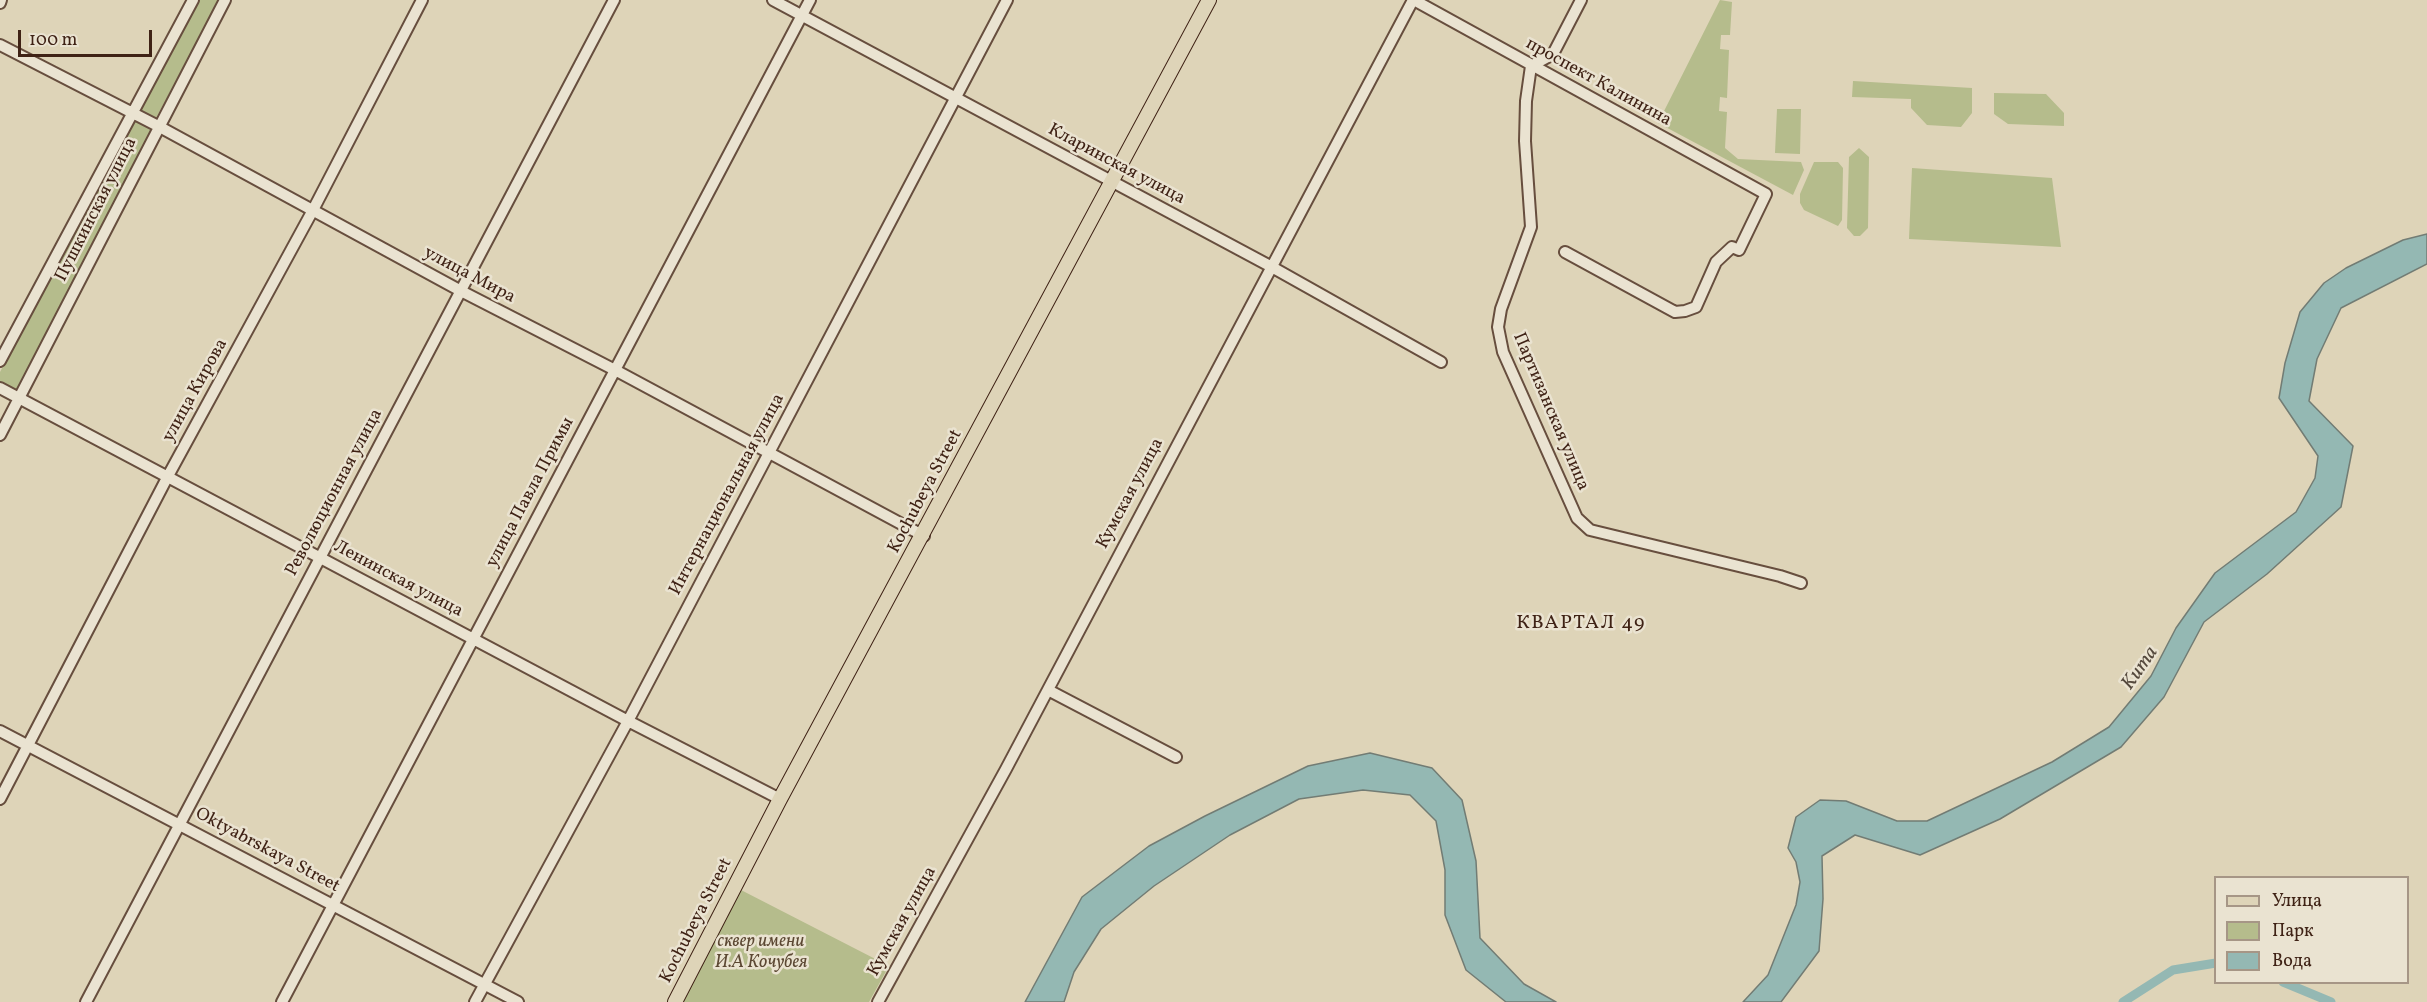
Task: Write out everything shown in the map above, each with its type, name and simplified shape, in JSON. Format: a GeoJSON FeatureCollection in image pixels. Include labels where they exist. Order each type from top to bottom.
{"type":"FeatureCollection","features":[{"type":"Feature","properties":{"kind":"main road","name":"Kochubeya Street"},"geometry":{"type":"LineString","coordinates":[[675,1002],[780,799],[924,536],[1209,0]]}},
{"type":"Feature","properties":{"kind":"street","name":"Пушкинская улица"},"geometry":{"type":"LineString","coordinates":[[0,361],[193,0]]}},
{"type":"Feature","properties":{"kind":"street","name":"Пушкинская улица"},"geometry":{"type":"LineString","coordinates":[[0,435],[225,0]]}},
{"type":"Feature","properties":{"kind":"street","name":"улица Кирова"},"geometry":{"type":"LineString","coordinates":[[0,799],[168,476],[313,210],[422,0]]}},
{"type":"Feature","properties":{"kind":"street","name":"Революционная улица"},"geometry":{"type":"LineString","coordinates":[[86,1002],[614,0]]}},
{"type":"Feature","properties":{"kind":"street","name":"Кларинская улица"},"geometry":{"type":"LineString","coordinates":[[773,0],[1270,266],[1441,362]]}},
{"type":"Feature","properties":{"kind":"street","name":"улица Павла Примы"},"geometry":{"type":"LineString","coordinates":[[282,1002],[810,0]]}},
{"type":"Feature","properties":{"kind":"street","name":"Интернациональная улица"},"geometry":{"type":"LineString","coordinates":[[474,1002],[628,721],[1007,0]]}},
{"type":"Feature","properties":{"kind":"street","name":"проспект Калинина"},"geometry":{"type":"LineString","coordinates":[[1413,0],[1766,194],[1739,250],[1732,247],[1716,262],[1696,307],[1675,312],[1565,252]]}},
{"type":"Feature","properties":{"kind":"street","name":"Кумская улица"},"geometry":{"type":"LineString","coordinates":[[878,1002],[1048,690],[1270,266],[1413,0]]}},
{"type":"Feature","properties":{"kind":"street"},"geometry":{"type":"LineString","coordinates":[[1531,66],[1553,54],[1581,0]]}},
{"type":"Feature","properties":{"kind":"street","name":"улица Мира"},"geometry":{"type":"LineString","coordinates":[[0,45],[158,126],[461,291],[615,370],[924,536]]}},
{"type":"Feature","properties":{"kind":"street","name":"Партизанская улица"},"geometry":{"type":"LineString","coordinates":[[1531,66],[1526,101],[1531,227],[1501,309],[1498,327],[1503,352],[1577,518],[1590,530],[1780,576],[1801,584]]}},
{"type":"Feature","properties":{"kind":"street","name":"Ленинская улица"},"geometry":{"type":"LineString","coordinates":[[0,388],[628,721],[780,799]]}},
{"type":"Feature","properties":{"kind":"street"},"geometry":{"type":"LineString","coordinates":[[1048,690],[1176,757]]}},
{"type":"Feature","properties":{"kind":"street","name":"Oktyabrskaya Street"},"geometry":{"type":"LineString","coordinates":[[0,731],[518,1002]]}},
{"type":"Feature","properties":{"kind":"green space"},"geometry":{"type":"Polygon","coordinates":[[[198,0],[219,0],[155,120],[138,112],[198,0]]]}},
{"type":"Feature","properties":{"kind":"green space"},"geometry":{"type":"Polygon","coordinates":[[[1720,0],[1732,2],[1730,35],[1721,35],[1720,49],[1729,50],[1727,98],[1720,97],[1719,111],[1727,112],[1725,148],[1738,159],[1801,162],[1804,170],[1793,195],[1658,123],[1720,0]]]}},
{"type":"Feature","properties":{"kind":"green space"},"geometry":{"type":"Polygon","coordinates":[[[1853,81],[1972,88],[1972,113],[1961,127],[1927,125],[1911,108],[1911,99],[1852,97],[1853,81]]]}},
{"type":"Feature","properties":{"kind":"green space"},"geometry":{"type":"Polygon","coordinates":[[[1994,93],[2046,94],[2064,113],[2064,126],[2008,124],[1994,114],[1994,93]]]}},
{"type":"Feature","properties":{"kind":"green space"},"geometry":{"type":"Polygon","coordinates":[[[1777,109],[1801,109],[1800,154],[1775,153],[1777,109]]]}},
{"type":"Feature","properties":{"kind":"green space"},"geometry":{"type":"Polygon","coordinates":[[[133,117],[154,128],[17,394],[0,385],[0,372],[133,117]]]}},
{"type":"Feature","properties":{"kind":"green space"},"geometry":{"type":"Polygon","coordinates":[[[1859,148],[1869,157],[1868,228],[1860,236],[1854,236],[1847,228],[1849,157],[1859,148]]]}},
{"type":"Feature","properties":{"kind":"green space"},"geometry":{"type":"Polygon","coordinates":[[[1814,162],[1838,162],[1843,168],[1842,220],[1838,226],[1804,210],[1800,203],[1800,194],[1814,162]]]}},
{"type":"Feature","properties":{"kind":"green space"},"geometry":{"type":"Polygon","coordinates":[[[1912,168],[2052,178],[2061,247],[1909,239],[1912,168]]]}},
{"type":"Feature","properties":{"kind":"green space","name":"сквер имени И.А Кочубея"},"geometry":{"type":"Polygon","coordinates":[[[741,890],[889,966],[869,1002],[682,1002],[741,890]]]}},
{"type":"Feature","properties":{"kind":"water"},"geometry":{"type":"Polygon","coordinates":[[[2427,234],[2427,264],[2341,308],[2317,359],[2309,401],[2353,446],[2341,507],[2267,574],[2204,622],[2164,697],[2121,747],[2000,819],[1920,855],[1855,835],[1822,856],[1823,899],[1819,951],[1781,1002],[1743,1002],[1768,975],[1796,905],[1800,882],[1796,862],[1788,848],[1796,817],[1820,800],[1846,801],[1897,821],[1927,821],[2052,762],[2109,727],[2151,676],[2176,628],[2215,573],[2296,512],[2315,478],[2318,456],[2279,398],[2285,363],[2300,312],[2324,283],[2346,268],[2403,240],[2427,234]]]}},
{"type":"Feature","properties":{"kind":"water"},"geometry":{"type":"Polygon","coordinates":[[[1370,753],[1432,768],[1462,800],[1476,861],[1480,938],[1524,984],[1556,1002],[1506,1002],[1466,970],[1445,915],[1445,870],[1436,821],[1410,795],[1363,790],[1299,799],[1230,835],[1154,886],[1101,929],[1074,972],[1064,1002],[1025,1002],[1082,897],[1149,846],[1308,766],[1370,753]]]}},
{"type":"Feature","properties":{"kind":"waterway"},"geometry":{"type":"LineString","coordinates":[[2123,1002],[2173,970],[2214,963]]}},
{"type":"Feature","properties":{"kind":"waterway"},"geometry":{"type":"LineString","coordinates":[[2288,984],[2331,1002]]}},
{"type":"Feature","properties":{"kind":"district","name":"КВАРТАЛ 49"},"geometry":{"type":"Point","coordinates":[1581,624]}},
{"type":"Feature","properties":{"kind":"water label","name":"Kuma"},"geometry":{"type":"Point","coordinates":[2141,669]}}]}
